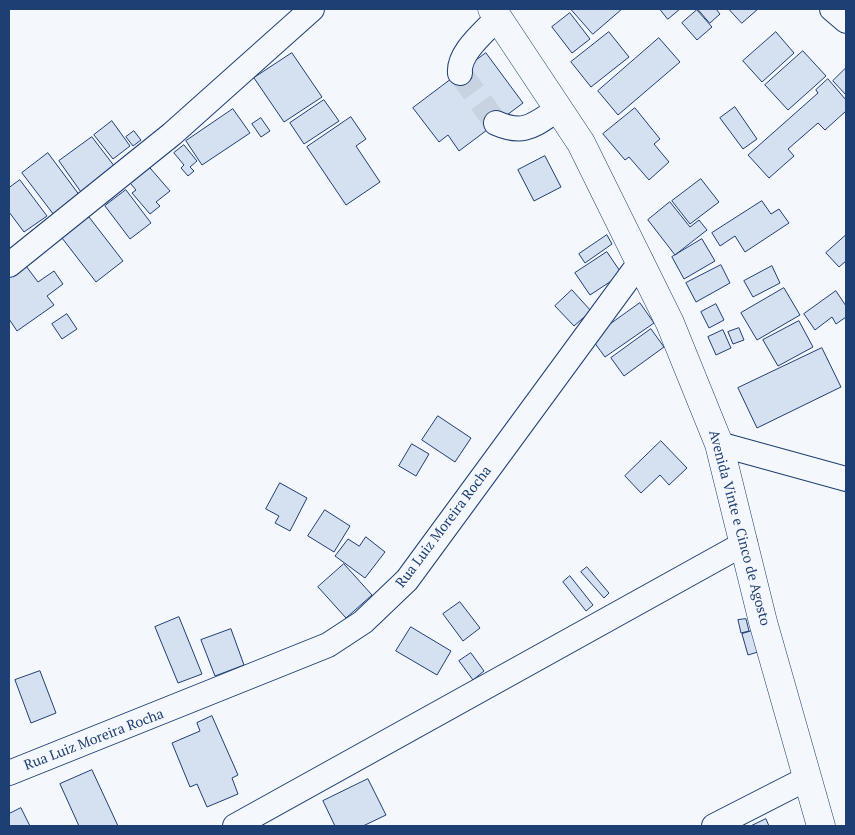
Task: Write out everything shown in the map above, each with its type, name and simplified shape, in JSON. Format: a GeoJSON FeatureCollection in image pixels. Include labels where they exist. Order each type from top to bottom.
{"type":"FeatureCollection","features":[{"type":"Feature","properties":{"kind":"main road","name":"Avenida Vinte e Cinco de Agosto"},"geometry":{"type":"LineString","coordinates":[[495,13],[581,143],[641,260],[670,323],[719,444],[763,622],[822,826]]}},
{"type":"Feature","properties":{"kind":"street"},"geometry":{"type":"LineString","coordinates":[[9,265],[172,134],[312,9]]}},
{"type":"Feature","properties":{"kind":"street"},"geometry":{"type":"LineString","coordinates":[[832,9],[846,21]]}},
{"type":"Feature","properties":{"kind":"street"},"geometry":{"type":"LineString","coordinates":[[460,73],[459,65],[464,56],[495,13]]}},
{"type":"Feature","properties":{"kind":"street"},"geometry":{"type":"LineString","coordinates":[[496,123],[512,130],[527,128],[559,109]]}},
{"type":"Feature","properties":{"kind":"street","name":"Rua Luiz Moreira Rocha"},"geometry":{"type":"LineString","coordinates":[[9,773],[280,667],[328,645],[364,622],[407,580],[641,260]]}},
{"type":"Feature","properties":{"kind":"street"},"geometry":{"type":"LineString","coordinates":[[719,444],[846,479]]}},
{"type":"Feature","properties":{"kind":"street"},"geometry":{"type":"LineString","coordinates":[[236,826],[745,543]]}},
{"type":"Feature","properties":{"kind":"street"},"geometry":{"type":"LineString","coordinates":[[714,826],[808,778]]}},
{"type":"Feature","properties":{"kind":"building"},"geometry":{"type":"Polygon","coordinates":[[[571,9],[622,9],[593,34],[571,9]]]}},
{"type":"Feature","properties":{"kind":"building"},"geometry":{"type":"Polygon","coordinates":[[[660,9],[680,9],[668,19],[660,9]]]}},
{"type":"Feature","properties":{"kind":"building"},"geometry":{"type":"Polygon","coordinates":[[[698,9],[716,9],[720,14],[710,23],[698,9]]]}},
{"type":"Feature","properties":{"kind":"building"},"geometry":{"type":"Polygon","coordinates":[[[729,9],[758,9],[742,23],[729,9]]]}},
{"type":"Feature","properties":{"kind":"building"},"geometry":{"type":"Polygon","coordinates":[[[697,10],[712,27],[697,40],[682,23],[697,10]]]}},
{"type":"Feature","properties":{"kind":"building"},"geometry":{"type":"Polygon","coordinates":[[[570,13],[590,39],[572,53],[552,27],[570,13]]]}},
{"type":"Feature","properties":{"kind":"building"},"geometry":{"type":"Polygon","coordinates":[[[609,32],[629,57],[591,87],[571,62],[609,32]]]}},
{"type":"Feature","properties":{"kind":"building"},"geometry":{"type":"Polygon","coordinates":[[[776,32],[794,53],[762,82],[743,61],[776,32]]]}},
{"type":"Feature","properties":{"kind":"building"},"geometry":{"type":"Polygon","coordinates":[[[659,38],[680,62],[618,115],[598,91],[659,38]]]}},
{"type":"Feature","properties":{"kind":"building"},"geometry":{"type":"Polygon","coordinates":[[[803,51],[826,76],[788,110],[765,85],[803,51]]]}},
{"type":"Feature","properties":{"kind":"building"},"geometry":{"type":"Polygon","coordinates":[[[292,53],[322,97],[284,122],[254,78],[292,53]]]}},
{"type":"Feature","properties":{"kind":"building"},"geometry":{"type":"Polygon","coordinates":[[[486,53],[523,103],[459,151],[448,135],[439,142],[413,108],[486,53]]]}},
{"type":"Feature","properties":{"kind":"building"},"geometry":{"type":"Polygon","coordinates":[[[846,68],[846,95],[833,81],[846,68]]]}},
{"type":"Feature","properties":{"kind":"building"},"geometry":{"type":"Polygon","coordinates":[[[828,79],[846,100],[846,111],[825,130],[818,123],[788,149],[794,156],[769,178],[748,155],[818,93],[816,90],[828,79]]]}},
{"type":"Feature","properties":{"kind":"building"},"geometry":{"type":"Polygon","coordinates":[[[324,100],[339,121],[304,144],[290,123],[324,100]]]}},
{"type":"Feature","properties":{"kind":"building"},"geometry":{"type":"Polygon","coordinates":[[[735,107],[757,139],[743,149],[720,118],[735,107]]]}},
{"type":"Feature","properties":{"kind":"building"},"geometry":{"type":"Polygon","coordinates":[[[635,108],[660,139],[654,144],[669,162],[649,180],[629,157],[625,160],[603,134],[635,108]]]}},
{"type":"Feature","properties":{"kind":"building"},"geometry":{"type":"Polygon","coordinates":[[[233,109],[250,133],[202,165],[186,141],[233,109]]]}},
{"type":"Feature","properties":{"kind":"building"},"geometry":{"type":"Polygon","coordinates":[[[351,117],[366,139],[356,146],[380,182],[346,205],[307,147],[351,117]]]}},
{"type":"Feature","properties":{"kind":"building"},"geometry":{"type":"Polygon","coordinates":[[[261,118],[270,131],[261,137],[252,124],[261,118]]]}},
{"type":"Feature","properties":{"kind":"building"},"geometry":{"type":"Polygon","coordinates":[[[112,121],[130,146],[113,159],[94,135],[112,121]]]}},
{"type":"Feature","properties":{"kind":"building"},"geometry":{"type":"Polygon","coordinates":[[[134,131],[141,140],[133,146],[126,137],[134,131]]]}},
{"type":"Feature","properties":{"kind":"building"},"geometry":{"type":"Polygon","coordinates":[[[92,137],[115,167],[81,192],[59,161],[92,137]]]}},
{"type":"Feature","properties":{"kind":"building"},"geometry":{"type":"Polygon","coordinates":[[[184,145],[197,161],[190,167],[194,171],[188,176],[181,168],[184,165],[174,153],[184,145]]]}},
{"type":"Feature","properties":{"kind":"building"},"geometry":{"type":"Polygon","coordinates":[[[48,153],[83,200],[57,219],[22,173],[48,153]]]}},
{"type":"Feature","properties":{"kind":"building"},"geometry":{"type":"Polygon","coordinates":[[[545,156],[561,187],[534,201],[518,170],[545,156]]]}},
{"type":"Feature","properties":{"kind":"building"},"geometry":{"type":"Polygon","coordinates":[[[144,161],[170,191],[156,202],[160,206],[150,214],[132,193],[136,190],[125,177],[144,161]]]}},
{"type":"Feature","properties":{"kind":"building"},"geometry":{"type":"Polygon","coordinates":[[[701,179],[719,202],[690,224],[672,201],[701,179]]]}},
{"type":"Feature","properties":{"kind":"building"},"geometry":{"type":"Polygon","coordinates":[[[20,180],[47,216],[24,232],[9,212],[9,188],[20,180]]]}},
{"type":"Feature","properties":{"kind":"building"},"geometry":{"type":"Polygon","coordinates":[[[126,190],[151,223],[130,239],[105,206],[126,190]]]}},
{"type":"Feature","properties":{"kind":"building"},"geometry":{"type":"Polygon","coordinates":[[[762,201],[771,214],[779,209],[789,223],[745,252],[735,236],[720,246],[712,233],[762,201]]]}},
{"type":"Feature","properties":{"kind":"building"},"geometry":{"type":"Polygon","coordinates":[[[670,202],[690,227],[699,220],[707,230],[675,255],[648,220],[670,202]]]}},
{"type":"Feature","properties":{"kind":"building"},"geometry":{"type":"Polygon","coordinates":[[[89,217],[123,261],[96,282],[62,238],[89,217]]]}},
{"type":"Feature","properties":{"kind":"building"},"geometry":{"type":"Polygon","coordinates":[[[607,235],[612,244],[585,263],[579,254],[607,235]]]}},
{"type":"Feature","properties":{"kind":"building"},"geometry":{"type":"Polygon","coordinates":[[[846,235],[846,261],[839,267],[826,253],[846,235]]]}},
{"type":"Feature","properties":{"kind":"building"},"geometry":{"type":"Polygon","coordinates":[[[702,239],[715,261],[684,279],[672,257],[702,239]]]}},
{"type":"Feature","properties":{"kind":"building"},"geometry":{"type":"Polygon","coordinates":[[[607,252],[622,274],[590,295],[575,273],[607,252]]]}},
{"type":"Feature","properties":{"kind":"building"},"geometry":{"type":"Polygon","coordinates":[[[721,265],[730,283],[696,302],[686,283],[721,265]]]}},
{"type":"Feature","properties":{"kind":"building"},"geometry":{"type":"Polygon","coordinates":[[[26,266],[38,282],[54,271],[63,284],[47,296],[54,305],[17,331],[9,319],[9,278],[26,266]]]}},
{"type":"Feature","properties":{"kind":"building"},"geometry":{"type":"Polygon","coordinates":[[[772,266],[780,283],[753,297],[744,281],[772,266]]]}},
{"type":"Feature","properties":{"kind":"building"},"geometry":{"type":"Polygon","coordinates":[[[784,288],[800,315],[757,340],[741,313],[784,288]]]}},
{"type":"Feature","properties":{"kind":"building"},"geometry":{"type":"Polygon","coordinates":[[[572,290],[591,311],[574,326],[555,306],[572,290]]]}},
{"type":"Feature","properties":{"kind":"building"},"geometry":{"type":"Polygon","coordinates":[[[836,291],[846,306],[846,317],[836,324],[832,317],[815,330],[804,314],[836,291]]]}},
{"type":"Feature","properties":{"kind":"building"},"geometry":{"type":"Polygon","coordinates":[[[640,303],[654,323],[605,357],[591,338],[640,303]]]}},
{"type":"Feature","properties":{"kind":"building"},"geometry":{"type":"Polygon","coordinates":[[[716,304],[724,320],[709,328],[701,312],[716,304]]]}},
{"type":"Feature","properties":{"kind":"building"},"geometry":{"type":"Polygon","coordinates":[[[67,314],[77,329],[62,339],[52,324],[67,314]]]}},
{"type":"Feature","properties":{"kind":"building"},"geometry":{"type":"Polygon","coordinates":[[[799,321],[813,347],[778,366],[763,340],[799,321]]]}},
{"type":"Feature","properties":{"kind":"building"},"geometry":{"type":"Polygon","coordinates":[[[739,328],[744,340],[733,344],[728,332],[739,328]]]}},
{"type":"Feature","properties":{"kind":"building"},"geometry":{"type":"Polygon","coordinates":[[[651,329],[664,347],[624,376],[611,358],[651,329]]]}},
{"type":"Feature","properties":{"kind":"building"},"geometry":{"type":"Polygon","coordinates":[[[723,330],[731,348],[716,355],[708,337],[723,330]]]}},
{"type":"Feature","properties":{"kind":"building"},"geometry":{"type":"Polygon","coordinates":[[[822,348],[841,387],[757,428],[738,388],[822,348]]]}},
{"type":"Feature","properties":{"kind":"building"},"geometry":{"type":"Polygon","coordinates":[[[438,416],[471,438],[455,462],[422,440],[438,416]]]}},
{"type":"Feature","properties":{"kind":"building"},"geometry":{"type":"Polygon","coordinates":[[[661,441],[687,468],[669,485],[660,475],[641,493],[625,476],[661,441]]]}},
{"type":"Feature","properties":{"kind":"building"},"geometry":{"type":"Polygon","coordinates":[[[412,444],[429,454],[416,476],[399,466],[412,444]]]}},
{"type":"Feature","properties":{"kind":"building"},"geometry":{"type":"Polygon","coordinates":[[[280,483],[307,498],[290,531],[275,523],[279,516],[266,509],[280,483]]]}},
{"type":"Feature","properties":{"kind":"building"},"geometry":{"type":"Polygon","coordinates":[[[325,510],[350,526],[334,552],[308,536],[325,510]]]}},
{"type":"Feature","properties":{"kind":"building"},"geometry":{"type":"Polygon","coordinates":[[[366,537],[385,552],[365,578],[335,556],[348,539],[359,546],[366,537]]]}},
{"type":"Feature","properties":{"kind":"building"},"geometry":{"type":"Polygon","coordinates":[[[344,564],[372,595],[346,618],[318,587],[344,564]]]}},
{"type":"Feature","properties":{"kind":"building"},"geometry":{"type":"Polygon","coordinates":[[[587,567],[609,593],[604,598],[581,572],[587,567]]]}},
{"type":"Feature","properties":{"kind":"building"},"geometry":{"type":"Polygon","coordinates":[[[570,576],[593,605],[586,611],[563,582],[570,576]]]}},
{"type":"Feature","properties":{"kind":"building"},"geometry":{"type":"Polygon","coordinates":[[[460,602],[480,628],[463,641],[443,614],[460,602]]]}},
{"type":"Feature","properties":{"kind":"building"},"geometry":{"type":"Polygon","coordinates":[[[179,617],[202,674],[178,683],[155,627],[179,617]]]}},
{"type":"Feature","properties":{"kind":"building"},"geometry":{"type":"Polygon","coordinates":[[[746,619],[749,631],[741,633],[738,620],[746,619]]]}},
{"type":"Feature","properties":{"kind":"building"},"geometry":{"type":"Polygon","coordinates":[[[411,627],[451,651],[437,675],[396,651],[411,627]]]}},
{"type":"Feature","properties":{"kind":"building"},"geometry":{"type":"Polygon","coordinates":[[[231,629],[244,665],[215,676],[201,640],[231,629]]]}},
{"type":"Feature","properties":{"kind":"building"},"geometry":{"type":"Polygon","coordinates":[[[752,631],[758,652],[748,655],[742,634],[752,631]]]}},
{"type":"Feature","properties":{"kind":"building"},"geometry":{"type":"Polygon","coordinates":[[[471,653],[484,671],[473,680],[459,661],[471,653]]]}},
{"type":"Feature","properties":{"kind":"building"},"geometry":{"type":"Polygon","coordinates":[[[40,671],[56,713],[31,723],[15,680],[40,671]]]}},
{"type":"Feature","properties":{"kind":"building"},"geometry":{"type":"Polygon","coordinates":[[[212,716],[238,775],[232,778],[238,794],[207,807],[197,784],[190,787],[172,743],[200,731],[197,723],[212,716]]]}},
{"type":"Feature","properties":{"kind":"building"},"geometry":{"type":"Polygon","coordinates":[[[92,770],[118,826],[79,826],[60,784],[92,770]]]}},
{"type":"Feature","properties":{"kind":"building"},"geometry":{"type":"Polygon","coordinates":[[[368,779],[386,815],[363,826],[335,826],[323,801],[368,779]]]}},
{"type":"Feature","properties":{"kind":"building"},"geometry":{"type":"Polygon","coordinates":[[[21,808],[30,826],[9,826],[9,814],[21,808]]]}},
{"type":"Feature","properties":{"kind":"building"},"geometry":{"type":"Polygon","coordinates":[[[766,819],[769,826],[751,826],[766,819]]]}},
{"type":"Feature","properties":{"kind":"tunnel"},"geometry":{"type":"LineString","coordinates":[[460,73],[496,123]]}}]}
